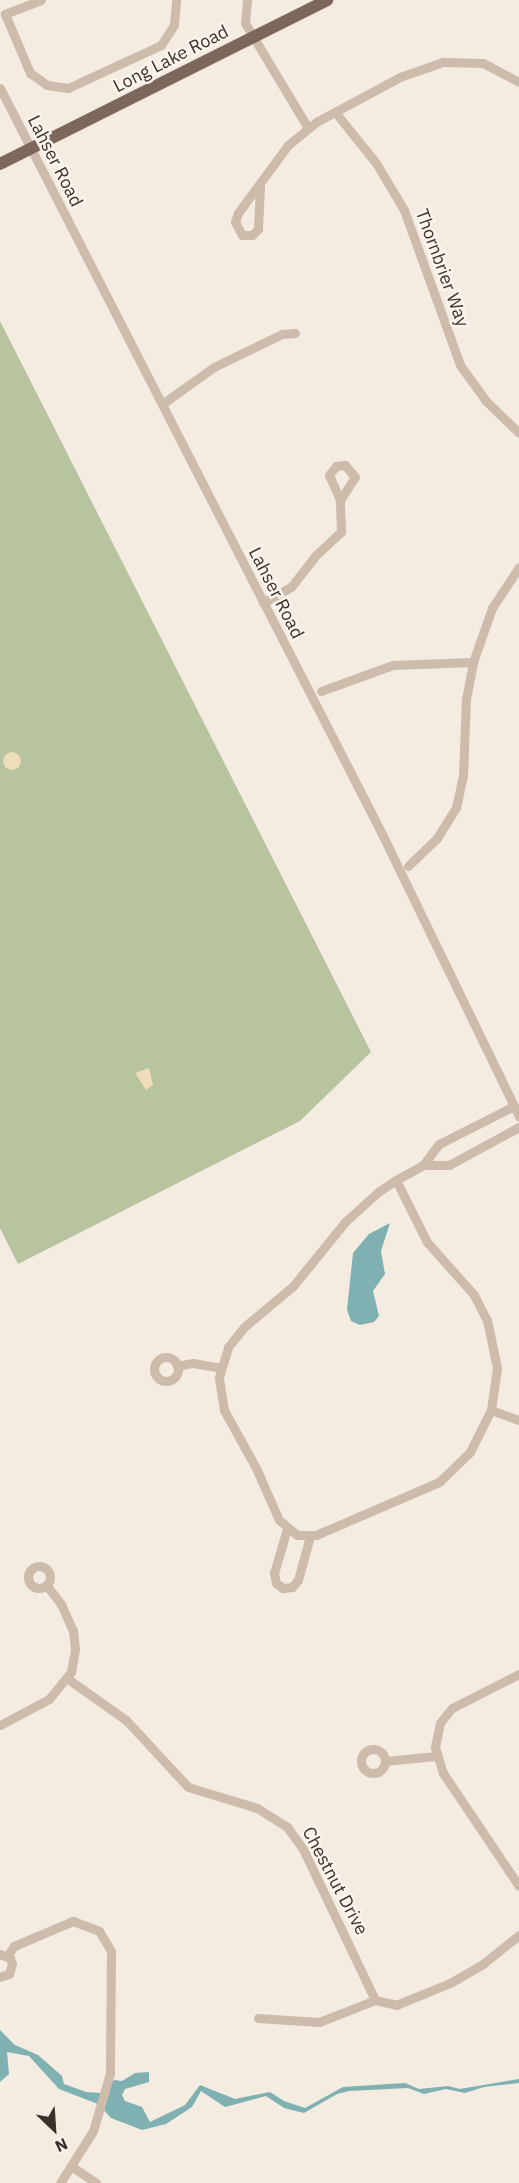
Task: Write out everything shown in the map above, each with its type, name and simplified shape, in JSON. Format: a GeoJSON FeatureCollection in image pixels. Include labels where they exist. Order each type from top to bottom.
{"type":"FeatureCollection","features":[{"type":"Feature","properties":{"kind":"main road","name":"Long Lake Road"},"geometry":{"type":"LineString","coordinates":[[0,164],[327,0]]}},
{"type":"Feature","properties":{"kind":"street"},"geometry":{"type":"LineString","coordinates":[[41,0],[2,13],[4,27],[30,73],[47,86],[68,88],[161,45],[174,25],[176,0]]}},
{"type":"Feature","properties":{"kind":"street"},"geometry":{"type":"LineString","coordinates":[[248,0],[244,19],[253,38],[308,128]]}},
{"type":"Feature","properties":{"kind":"street"},"geometry":{"type":"LineString","coordinates":[[260,186],[258,229],[252,235],[242,235],[236,227],[236,217],[260,186],[280,154],[308,128],[335,112],[411,72],[443,62],[483,63],[519,82]]}},
{"type":"Feature","properties":{"kind":"street","name":"Lahser Road"},"geometry":{"type":"LineString","coordinates":[[0,88],[397,864],[519,1116]]}},
{"type":"Feature","properties":{"kind":"street","name":"Thornbrier Way"},"geometry":{"type":"LineString","coordinates":[[335,112],[376,163],[404,210],[460,364],[486,401],[519,433]]}},
{"type":"Feature","properties":{"kind":"street"},"geometry":{"type":"LineString","coordinates":[[162,404],[207,371],[282,334],[295,333]]}},
{"type":"Feature","properties":{"kind":"street"},"geometry":{"type":"LineString","coordinates":[[263,603],[291,588],[315,556],[337,538],[343,524],[340,500]]}},
{"type":"Feature","properties":{"kind":"street"},"geometry":{"type":"LineString","coordinates":[[408,867],[443,830],[459,799],[473,662],[492,608],[519,567]]}},
{"type":"Feature","properties":{"kind":"street"},"geometry":{"type":"LineString","coordinates":[[321,691],[393,665],[473,662]]}},
{"type":"Feature","properties":{"kind":"street"},"geometry":{"type":"LineString","coordinates":[[310,1536],[298,1580],[292,1587],[283,1588],[276,1583],[274,1573],[287,1529],[224,1410],[220,1368],[238,1332],[293,1286],[359,1207],[396,1180],[423,1165],[439,1144],[514,1106]]}},
{"type":"Feature","properties":{"kind":"street"},"geometry":{"type":"LineString","coordinates":[[423,1165],[450,1165],[519,1127]]}},
{"type":"Feature","properties":{"kind":"street"},"geometry":{"type":"LineString","coordinates":[[287,1529],[310,1536],[439,1482],[471,1452],[491,1410],[497,1368],[487,1320],[474,1294],[432,1249],[396,1180]]}},
{"type":"Feature","properties":{"kind":"street"},"geometry":{"type":"LineString","coordinates":[[177,1366],[193,1363],[220,1368]]}},
{"type":"Feature","properties":{"kind":"street"},"geometry":{"type":"LineString","coordinates":[[491,1410],[519,1420]]}},
{"type":"Feature","properties":{"kind":"street"},"geometry":{"type":"LineString","coordinates":[[0,1725],[49,1699],[68,1679],[75,1654],[73,1631],[61,1604],[46,1585]]}},
{"type":"Feature","properties":{"kind":"street"},"geometry":{"type":"LineString","coordinates":[[519,1674],[452,1708],[437,1730],[436,1756],[443,1773],[519,1886]]}},
{"type":"Feature","properties":{"kind":"street","name":"Chestnut Drive"},"geometry":{"type":"LineString","coordinates":[[68,1679],[126,1720],[185,1784],[257,1808],[287,1827],[303,1849],[372,1987],[375,2000]]}},
{"type":"Feature","properties":{"kind":"street"},"geometry":{"type":"LineString","coordinates":[[385,1761],[436,1756]]}},
{"type":"Feature","properties":{"kind":"street"},"geometry":{"type":"LineString","coordinates":[[0,1977],[12,1968],[3,1955],[14,1946],[63,1923],[87,1924],[102,1934],[112,1955],[110,2073],[100,2117],[60,2183]]}},
{"type":"Feature","properties":{"kind":"street"},"geometry":{"type":"LineString","coordinates":[[258,2018],[319,2022],[375,2000],[399,2004],[450,1983],[484,1963],[519,1935]]}},
{"type":"Feature","properties":{"kind":"street"},"geometry":{"type":"LineString","coordinates":[[71,2166],[96,2183]]}},
{"type":"Feature","properties":{"kind":"green space"},"geometry":{"type":"Polygon","coordinates":[[[0,321],[371,1052],[300,1121],[18,1264],[0,1228],[0,321]]]}},
{"type":"Feature","properties":{"kind":"sand"},"geometry":{"type":"Polygon","coordinates":[[[12,752],[18,755],[21,761],[18,767],[12,770],[6,767],[3,761],[6,755],[12,752]]]}},
{"type":"Feature","properties":{"kind":"sand"},"geometry":{"type":"Polygon","coordinates":[[[149,1068],[153,1085],[146,1090],[135,1073],[149,1068]]]}},
{"type":"Feature","properties":{"kind":"water"},"geometry":{"type":"Polygon","coordinates":[[[390,1223],[381,1251],[385,1274],[373,1291],[379,1316],[374,1322],[360,1325],[351,1321],[347,1310],[353,1253],[369,1234],[390,1223]]]}},
{"type":"Feature","properties":{"kind":"water"},"geometry":{"type":"Polygon","coordinates":[[[0,2030],[15,2045],[38,2055],[62,2076],[64,2084],[86,2092],[101,2093],[114,2080],[122,2081],[135,2073],[149,2072],[149,2082],[125,2089],[122,2095],[125,2101],[142,2107],[150,2122],[185,2105],[200,2085],[235,2099],[270,2092],[284,2101],[305,2108],[343,2087],[405,2083],[419,2089],[448,2086],[460,2089],[519,2079],[519,2083],[484,2087],[465,2093],[446,2089],[424,2094],[408,2088],[349,2091],[337,2094],[304,2113],[284,2108],[266,2096],[225,2107],[201,2091],[192,2107],[166,2124],[142,2130],[111,2118],[98,2104],[59,2089],[29,2056],[7,2052],[9,2074],[0,2082],[0,2030]]]}}]}
